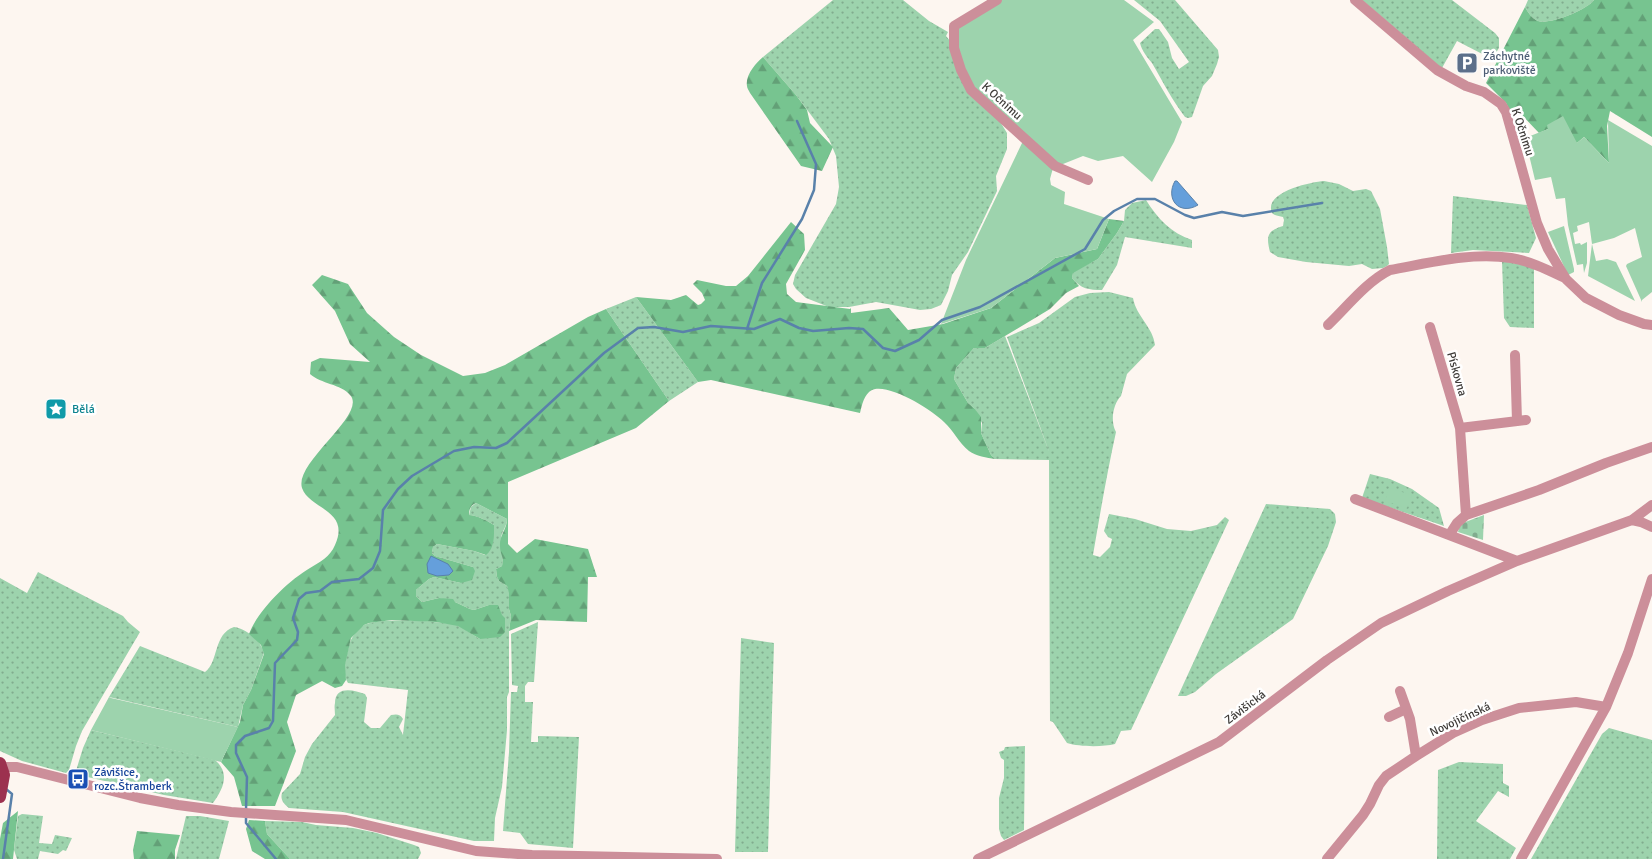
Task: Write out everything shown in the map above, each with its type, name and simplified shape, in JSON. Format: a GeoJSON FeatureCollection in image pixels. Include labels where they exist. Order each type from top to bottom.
{"type":"FeatureCollection","features":[{"type":"Feature","properties":{"kind":"main road"},"geometry":{"type":"LineString","coordinates":[[0,796],[2,770]]}},
{"type":"Feature","properties":{"kind":"street","name":"K Očnímu"},"geometry":{"type":"LineString","coordinates":[[997,0],[954,26],[954,48],[961,70],[971,90],[1056,166],[1088,180]]}},
{"type":"Feature","properties":{"kind":"street","name":"K Očnímu"},"geometry":{"type":"LineString","coordinates":[[1355,0],[1437,70],[1466,86],[1484,92],[1501,104],[1506,112],[1537,223],[1548,249],[1566,279],[1575,289],[1593,302],[1630,319],[1652,325]]}},
{"type":"Feature","properties":{"kind":"street"},"geometry":{"type":"LineString","coordinates":[[1538,266],[1548,249]]}},
{"type":"Feature","properties":{"kind":"street","name":"K Očnímu"},"geometry":{"type":"LineString","coordinates":[[1328,325],[1371,283],[1390,270],[1466,256],[1511,258],[1538,266],[1566,279]]}},
{"type":"Feature","properties":{"kind":"street","name":"Pískovna"},"geometry":{"type":"LineString","coordinates":[[1430,326],[1460,428],[1466,515]]}},
{"type":"Feature","properties":{"kind":"street"},"geometry":{"type":"LineString","coordinates":[[1460,428],[1522,421],[1515,355]]}},
{"type":"Feature","properties":{"kind":"street"},"geometry":{"type":"LineString","coordinates":[[1450,534],[1466,515],[1539,490],[1652,447]]}},
{"type":"Feature","properties":{"kind":"street"},"geometry":{"type":"LineString","coordinates":[[1355,499],[1517,561]]}},
{"type":"Feature","properties":{"kind":"street","name":"Závišická"},"geometry":{"type":"LineString","coordinates":[[978,859],[1219,742],[1327,660],[1381,623],[1517,561],[1632,520],[1652,505]]}},
{"type":"Feature","properties":{"kind":"street"},"geometry":{"type":"LineString","coordinates":[[1632,520],[1652,527]]}},
{"type":"Feature","properties":{"kind":"street"},"geometry":{"type":"LineString","coordinates":[[1521,859],[1606,707],[1649,599],[1652,579]]}},
{"type":"Feature","properties":{"kind":"street","name":"Novojičínská"},"geometry":{"type":"LineString","coordinates":[[1400,691],[1410,719],[1416,756]]}},
{"type":"Feature","properties":{"kind":"street","name":"Novojičínská"},"geometry":{"type":"LineString","coordinates":[[1327,859],[1370,804],[1379,785],[1386,776],[1453,734],[1482,720],[1519,708],[1576,702],[1606,707]]}},
{"type":"Feature","properties":{"kind":"street"},"geometry":{"type":"LineString","coordinates":[[1389,717],[1406,709]]}},
{"type":"Feature","properties":{"kind":"street"},"geometry":{"type":"LineString","coordinates":[[2,770],[17,767],[140,798],[186,807],[356,822],[476,851],[532,855],[717,859]]}},
{"type":"Feature","properties":{"kind":"green space"},"geometry":{"type":"Polygon","coordinates":[[[833,0],[903,0],[929,21],[948,32],[946,36],[1007,133],[1007,149],[996,176],[997,191],[968,252],[952,275],[948,291],[941,305],[931,309],[920,310],[876,302],[849,307],[829,307],[806,298],[793,284],[795,275],[836,204],[839,187],[836,156],[829,139],[796,95],[763,57],[833,0]]]}},
{"type":"Feature","properties":{"kind":"green space"},"geometry":{"type":"Polygon","coordinates":[[[1002,0],[1124,0],[1154,22],[1133,40],[1182,122],[1174,142],[1152,182],[1123,156],[1098,161],[1083,156],[1053,168],[1050,179],[1051,185],[1065,192],[1064,204],[1109,219],[1097,249],[1055,258],[991,308],[941,324],[966,260],[1023,141],[978,93],[966,75],[956,43],[959,27],[1002,0]]]}},
{"type":"Feature","properties":{"kind":"green space"},"geometry":{"type":"Polygon","coordinates":[[[1134,0],[1175,0],[1218,50],[1217,64],[1212,76],[1203,86],[1192,117],[1185,117],[1180,111],[1140,43],[1155,29],[1159,29],[1168,42],[1172,58],[1179,69],[1189,62],[1160,21],[1134,0]]]}},
{"type":"Feature","properties":{"kind":"green space"},"geometry":{"type":"Polygon","coordinates":[[[1362,0],[1452,0],[1495,33],[1499,38],[1499,48],[1492,59],[1457,41],[1442,68],[1362,0]]]}},
{"type":"Feature","properties":{"kind":"green space"},"geometry":{"type":"Polygon","coordinates":[[[1528,0],[1594,0],[1576,12],[1559,19],[1543,22],[1536,20],[1529,13],[1525,7],[1528,0]]]}},
{"type":"Feature","properties":{"kind":"green space"},"geometry":{"type":"Polygon","coordinates":[[[1594,0],[1652,0],[1652,137],[1610,111],[1607,126],[1609,163],[1584,137],[1577,143],[1548,129],[1539,133],[1520,113],[1512,115],[1506,103],[1486,83],[1525,7],[1533,18],[1543,22],[1559,19],[1576,12],[1594,0]]]}},
{"type":"Feature","properties":{"kind":"green space"},"geometry":{"type":"Polygon","coordinates":[[[763,57],[807,110],[810,123],[833,147],[822,171],[801,166],[748,90],[749,74],[763,57]]]}},
{"type":"Feature","properties":{"kind":"green space"},"geometry":{"type":"Polygon","coordinates":[[[1563,116],[1577,143],[1584,137],[1609,163],[1608,120],[1652,146],[1652,292],[1642,302],[1626,266],[1642,257],[1635,228],[1614,238],[1592,244],[1589,222],[1577,226],[1578,231],[1573,233],[1575,244],[1580,243],[1581,245],[1587,242],[1587,263],[1584,273],[1583,264],[1577,265],[1568,225],[1565,198],[1556,199],[1551,177],[1535,180],[1525,138],[1548,129],[1547,125],[1563,116]]]}},
{"type":"Feature","properties":{"kind":"green space"},"geometry":{"type":"Polygon","coordinates":[[[1324,181],[1339,184],[1353,191],[1366,189],[1371,191],[1380,209],[1387,247],[1389,264],[1387,266],[1372,269],[1362,264],[1349,266],[1306,262],[1278,257],[1270,252],[1269,235],[1274,230],[1283,226],[1284,220],[1283,217],[1272,213],[1272,203],[1283,192],[1310,183],[1324,181]]]}},
{"type":"Feature","properties":{"kind":"green space"},"geometry":{"type":"Polygon","coordinates":[[[1453,196],[1527,205],[1536,238],[1529,253],[1473,250],[1451,253],[1453,196]]]}},
{"type":"Feature","properties":{"kind":"green space"},"geometry":{"type":"Polygon","coordinates":[[[1146,200],[1155,213],[1171,229],[1192,240],[1192,248],[1125,237],[1117,265],[1102,290],[1089,289],[1079,285],[1072,278],[1073,272],[1098,259],[1124,221],[1125,210],[1132,203],[1146,200]]]}},
{"type":"Feature","properties":{"kind":"green space"},"geometry":{"type":"Polygon","coordinates":[[[1109,219],[1124,221],[1098,259],[1073,273],[1072,278],[1079,286],[1066,293],[1050,309],[985,348],[974,348],[956,368],[954,379],[968,403],[981,417],[981,433],[991,455],[995,459],[969,451],[938,417],[910,399],[889,390],[879,389],[869,392],[860,413],[711,380],[698,382],[636,297],[671,300],[686,295],[698,305],[701,304],[705,300],[702,293],[693,284],[697,280],[726,286],[736,286],[748,276],[791,222],[804,234],[805,250],[786,284],[787,294],[796,302],[851,308],[851,313],[889,308],[908,330],[943,324],[991,308],[1055,258],[1097,249],[1109,219]]]}},
{"type":"Feature","properties":{"kind":"green space"},"geometry":{"type":"Polygon","coordinates":[[[1564,226],[1574,269],[1574,272],[1568,275],[1548,232],[1564,226]]]}},
{"type":"Feature","properties":{"kind":"green space"},"geometry":{"type":"Polygon","coordinates":[[[1592,244],[1596,261],[1607,259],[1616,262],[1635,301],[1588,276],[1592,244]]]}},
{"type":"Feature","properties":{"kind":"green space"},"geometry":{"type":"Polygon","coordinates":[[[1502,261],[1534,267],[1534,328],[1510,327],[1504,318],[1502,261]]]}},
{"type":"Feature","properties":{"kind":"green space"},"geometry":{"type":"Polygon","coordinates":[[[322,275],[348,284],[367,313],[394,337],[421,355],[463,376],[485,373],[505,365],[588,317],[606,309],[669,401],[636,428],[508,482],[508,544],[517,553],[535,539],[588,549],[597,577],[588,577],[587,622],[536,620],[509,631],[511,616],[509,593],[507,586],[499,581],[496,569],[502,566],[500,542],[507,519],[476,503],[474,504],[469,511],[469,515],[494,525],[493,541],[489,552],[486,555],[437,544],[433,547],[432,553],[435,556],[473,567],[475,571],[472,580],[461,583],[434,577],[416,590],[416,596],[422,602],[439,598],[453,599],[455,602],[474,610],[489,605],[498,605],[505,618],[505,632],[500,637],[480,639],[458,626],[436,622],[392,620],[364,625],[351,638],[345,665],[346,680],[342,686],[335,688],[322,681],[296,695],[287,722],[296,751],[275,806],[242,806],[234,777],[221,762],[240,722],[243,705],[251,690],[264,654],[261,645],[249,634],[266,606],[292,580],[328,556],[335,545],[338,533],[338,524],[333,517],[306,495],[302,488],[303,477],[318,452],[341,426],[349,414],[353,403],[346,391],[310,374],[311,362],[320,358],[370,362],[350,344],[335,311],[312,285],[322,275]]]}},
{"type":"Feature","properties":{"kind":"green space"},"geometry":{"type":"Polygon","coordinates":[[[1109,292],[1133,298],[1137,310],[1154,339],[1155,345],[1127,374],[1121,396],[1114,408],[1113,423],[1116,432],[1093,555],[1100,557],[1110,547],[1112,539],[1104,531],[1109,514],[1135,519],[1167,529],[1191,531],[1217,525],[1225,517],[1229,520],[1131,730],[1121,731],[1115,744],[1085,746],[1067,743],[1053,722],[1050,721],[1049,460],[995,459],[991,455],[981,433],[982,423],[954,379],[956,368],[974,348],[985,348],[1005,336],[1050,454],[1007,337],[1039,323],[1075,297],[1090,293],[1109,292]]]}},
{"type":"Feature","properties":{"kind":"green space"},"geometry":{"type":"Polygon","coordinates":[[[636,297],[698,382],[669,401],[606,309],[636,297]]]}},
{"type":"Feature","properties":{"kind":"green space"},"geometry":{"type":"Polygon","coordinates":[[[1370,474],[1390,479],[1412,489],[1439,508],[1444,526],[1362,498],[1370,474]]]}},
{"type":"Feature","properties":{"kind":"green space"},"geometry":{"type":"Polygon","coordinates":[[[1389,488],[1412,495],[1407,508],[1385,501],[1389,488]]]}},
{"type":"Feature","properties":{"kind":"green space"},"geometry":{"type":"Polygon","coordinates":[[[476,503],[507,519],[501,538],[502,566],[496,569],[499,581],[507,586],[510,593],[509,692],[507,697],[507,730],[502,787],[495,818],[494,841],[474,841],[343,812],[289,808],[283,802],[282,793],[300,774],[305,757],[312,744],[335,715],[338,693],[351,690],[365,694],[367,698],[364,722],[371,728],[380,728],[391,715],[401,716],[403,719],[399,727],[403,735],[408,690],[348,683],[346,679],[345,667],[349,646],[353,636],[361,627],[382,621],[438,622],[457,625],[480,639],[489,605],[474,610],[439,598],[422,602],[416,596],[416,590],[429,579],[434,577],[461,583],[473,567],[435,556],[432,553],[433,547],[437,544],[485,555],[492,546],[494,525],[469,515],[471,507],[476,503]]]}},
{"type":"Feature","properties":{"kind":"green space"},"geometry":{"type":"Polygon","coordinates":[[[1266,504],[1330,509],[1335,514],[1336,522],[1328,546],[1293,619],[1216,674],[1195,692],[1186,696],[1178,696],[1266,504]]]}},
{"type":"Feature","properties":{"kind":"green space"},"geometry":{"type":"Polygon","coordinates":[[[1484,515],[1483,540],[1458,532],[1460,524],[1484,515]]]}},
{"type":"Feature","properties":{"kind":"green space"},"geometry":{"type":"Polygon","coordinates":[[[38,572],[123,616],[140,632],[82,731],[69,770],[66,773],[22,761],[0,751],[0,578],[27,593],[38,572]]]}},
{"type":"Feature","properties":{"kind":"green space"},"geometry":{"type":"Polygon","coordinates":[[[538,622],[534,682],[528,682],[525,686],[525,702],[533,702],[531,742],[538,742],[538,736],[579,737],[573,848],[528,844],[520,833],[503,831],[511,692],[517,692],[518,686],[512,685],[511,634],[538,622]]]}},
{"type":"Feature","properties":{"kind":"green space"},"geometry":{"type":"Polygon","coordinates":[[[234,627],[244,630],[253,636],[260,644],[264,653],[251,690],[243,705],[238,727],[109,697],[140,646],[205,672],[212,662],[219,642],[227,631],[234,627]]]}},
{"type":"Feature","properties":{"kind":"green space"},"geometry":{"type":"Polygon","coordinates":[[[741,638],[774,643],[768,852],[735,852],[741,638]]]}},
{"type":"Feature","properties":{"kind":"green space"},"geometry":{"type":"Polygon","coordinates":[[[109,697],[238,727],[221,762],[91,730],[109,697]]]}},
{"type":"Feature","properties":{"kind":"green space"},"geometry":{"type":"Polygon","coordinates":[[[1609,728],[1652,740],[1652,859],[1531,859],[1602,734],[1609,728]]]}},
{"type":"Feature","properties":{"kind":"green space"},"geometry":{"type":"Polygon","coordinates":[[[91,730],[215,760],[223,770],[224,775],[220,792],[213,803],[164,795],[75,774],[91,730]]]}},
{"type":"Feature","properties":{"kind":"green space"},"geometry":{"type":"Polygon","coordinates":[[[1025,746],[1024,830],[1004,840],[999,829],[999,798],[1004,778],[1004,760],[999,752],[1004,750],[1005,747],[1025,746]]]}},
{"type":"Feature","properties":{"kind":"green space"},"geometry":{"type":"Polygon","coordinates":[[[1459,762],[1503,764],[1503,783],[1509,786],[1509,797],[1498,791],[1476,821],[1516,848],[1510,859],[1437,859],[1438,770],[1459,762]]]}},
{"type":"Feature","properties":{"kind":"green space"},"geometry":{"type":"Polygon","coordinates":[[[18,811],[13,859],[0,859],[0,839],[3,823],[18,811]]]}},
{"type":"Feature","properties":{"kind":"green space"},"geometry":{"type":"Polygon","coordinates":[[[22,814],[43,816],[39,843],[52,844],[55,835],[72,838],[66,851],[63,850],[58,854],[40,851],[38,859],[17,859],[14,850],[18,816],[22,814]]]}},
{"type":"Feature","properties":{"kind":"green space"},"geometry":{"type":"Polygon","coordinates":[[[186,816],[200,816],[229,821],[219,859],[176,859],[186,816]]]}},
{"type":"Feature","properties":{"kind":"green space"},"geometry":{"type":"Polygon","coordinates":[[[249,820],[265,821],[267,834],[290,859],[265,859],[252,851],[246,829],[249,820]]]}},
{"type":"Feature","properties":{"kind":"green space"},"geometry":{"type":"Polygon","coordinates":[[[265,821],[302,822],[353,828],[377,833],[414,845],[419,847],[421,853],[418,859],[290,859],[267,834],[265,821]]]}},
{"type":"Feature","properties":{"kind":"green space"},"geometry":{"type":"Polygon","coordinates":[[[137,831],[180,835],[175,850],[175,859],[134,859],[133,850],[137,831]]]}},
{"type":"Feature","properties":{"kind":"water"},"geometry":{"type":"Polygon","coordinates":[[[1175,181],[1198,205],[1185,208],[1176,204],[1172,194],[1175,181]]]}},
{"type":"Feature","properties":{"kind":"water"},"geometry":{"type":"Polygon","coordinates":[[[431,556],[448,564],[453,571],[449,575],[437,576],[428,573],[427,564],[431,556]]]}},
{"type":"Feature","properties":{"kind":"waterway"},"geometry":{"type":"LineString","coordinates":[[747,329],[762,283],[802,219],[814,190],[816,164],[797,121]]}},
{"type":"Feature","properties":{"kind":"waterway"},"geometry":{"type":"LineString","coordinates":[[246,809],[247,777],[236,753],[236,745],[245,736],[269,728],[273,721],[275,663],[297,640],[298,632],[293,618],[299,599],[306,593],[320,591],[332,582],[359,579],[373,568],[380,551],[383,510],[398,489],[412,476],[454,451],[474,447],[496,448],[507,443],[604,353],[638,328],[654,327],[683,332],[711,326],[754,329],[780,319],[799,328],[813,331],[849,328],[863,329],[883,348],[895,351],[919,340],[942,320],[980,307],[1085,249],[1103,220],[1114,211],[1137,199],[1155,199],[1194,218],[1222,212],[1243,216],[1322,203]]}},
{"type":"Feature","properties":{"kind":"waterway"},"geometry":{"type":"LineString","coordinates":[[3,859],[12,794],[6,789]]}},
{"type":"Feature","properties":{"kind":"waterway"},"geometry":{"type":"LineString","coordinates":[[246,817],[246,823],[276,859]]}},
{"type":"Feature","properties":{"kind":"place","name":"Záchytné parkoviště"},"geometry":{"type":"Point","coordinates":[1467,63]}},
{"type":"Feature","properties":{"kind":"place","name":"Bělá"},"geometry":{"type":"Point","coordinates":[56,409]}},
{"type":"Feature","properties":{"kind":"place","name":"Závišice, rozc.Štramberk"},"geometry":{"type":"Point","coordinates":[78,779]}}]}
